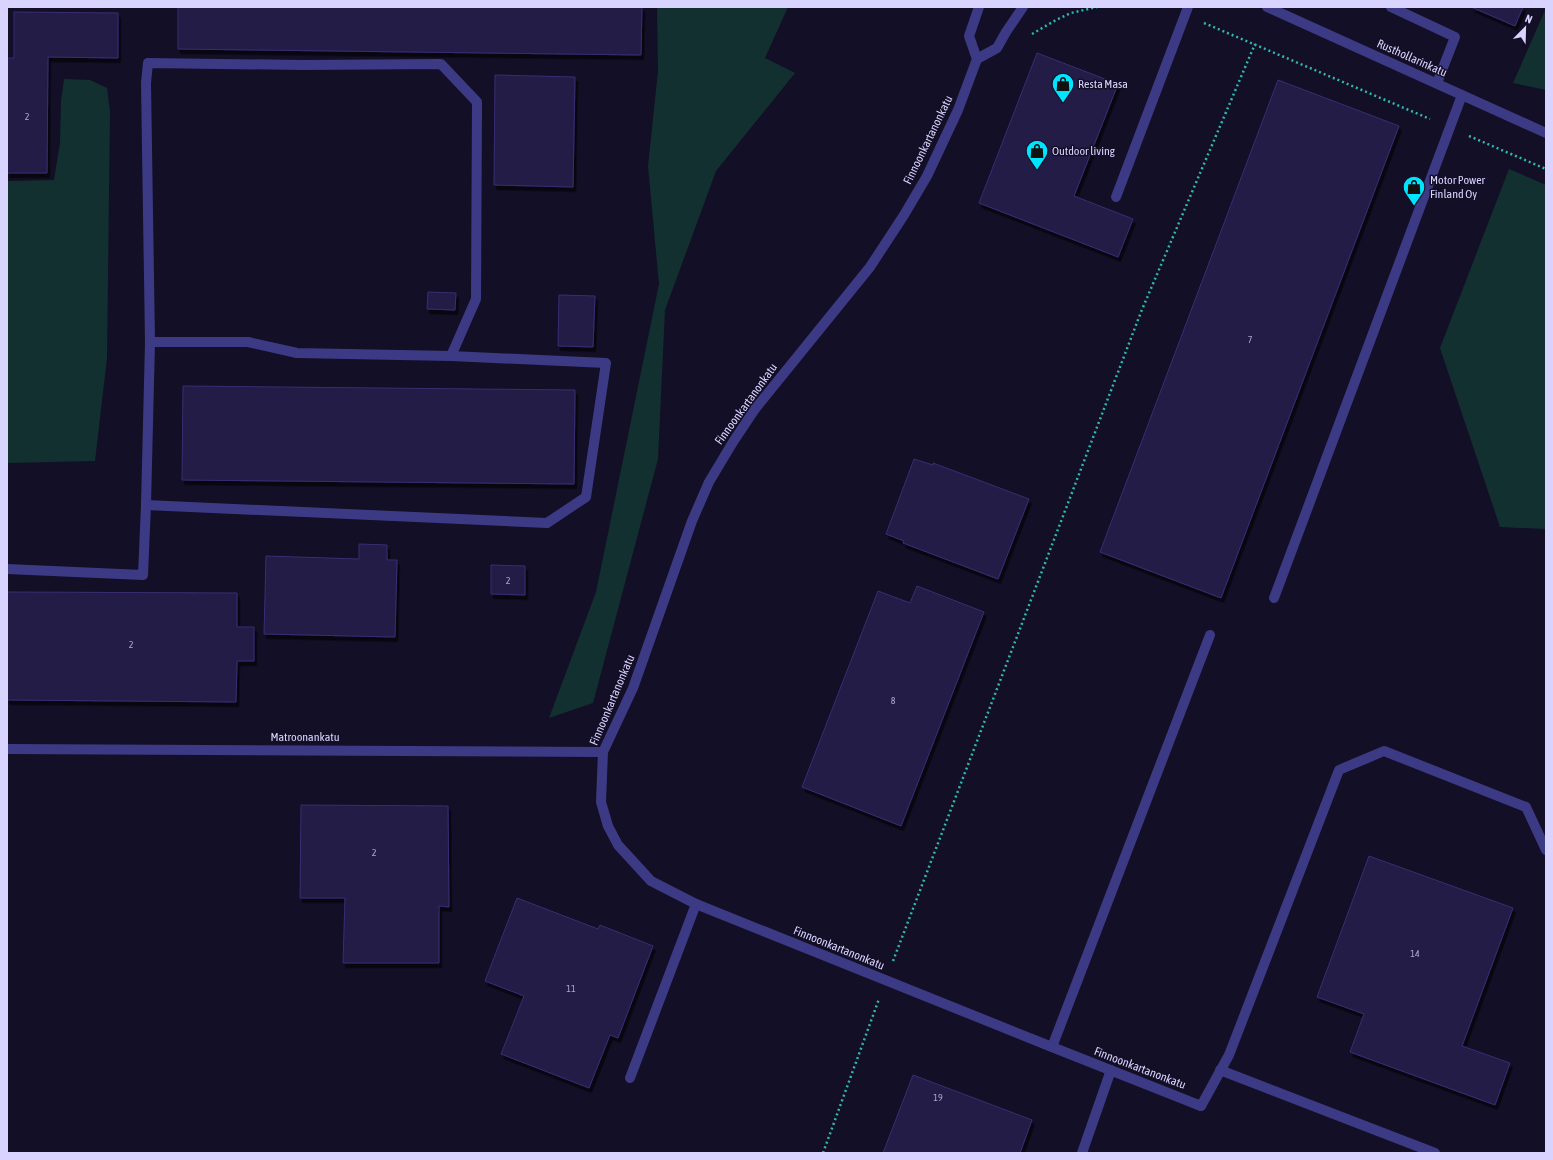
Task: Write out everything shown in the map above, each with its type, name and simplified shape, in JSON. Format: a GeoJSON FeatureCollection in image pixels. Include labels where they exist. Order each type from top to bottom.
{"type":"FeatureCollection","features":[{"type":"Feature","properties":{"kind":"street"},"geometry":{"type":"LineString","coordinates":[[979,7],[969,36],[977,59],[997,48],[1023,7]]}},
{"type":"Feature","properties":{"kind":"street","name":"Rusthollarinkatu"},"geometry":{"type":"LineString","coordinates":[[1267,7],[1546,133]]}},
{"type":"Feature","properties":{"kind":"street"},"geometry":{"type":"LineString","coordinates":[[1391,7],[1455,37],[1437,83]]}},
{"type":"Feature","properties":{"kind":"street"},"geometry":{"type":"LineString","coordinates":[[1116,197],[1186,11]]}},
{"type":"Feature","properties":{"kind":"street","name":"Finnoonkartanonkatu"},"geometry":{"type":"LineString","coordinates":[[977,59],[958,110],[927,176],[904,215],[870,267],[755,409],[709,482],[692,521],[633,688],[603,752],[601,802],[608,826],[618,845],[651,881],[696,904],[1201,1106],[1220,1070]]}},
{"type":"Feature","properties":{"kind":"street"},"geometry":{"type":"LineString","coordinates":[[7,569],[143,575],[150,342],[146,84],[148,63],[296,65],[440,64],[477,102],[476,299],[452,356]]}},
{"type":"Feature","properties":{"kind":"street"},"geometry":{"type":"LineString","coordinates":[[1274,598],[1462,94]]}},
{"type":"Feature","properties":{"kind":"street"},"geometry":{"type":"LineString","coordinates":[[146,505],[547,523],[586,497],[606,362],[452,356],[297,353],[248,342],[150,342]]}},
{"type":"Feature","properties":{"kind":"street"},"geometry":{"type":"LineString","coordinates":[[1052,1047],[1210,634]]}},
{"type":"Feature","properties":{"kind":"street","name":"Matroonankatu"},"geometry":{"type":"LineString","coordinates":[[7,749],[603,752]]}},
{"type":"Feature","properties":{"kind":"street"},"geometry":{"type":"LineString","coordinates":[[1435,1153],[1220,1070],[1232,1048],[1339,770],[1384,751],[1526,807],[1546,850]]}},
{"type":"Feature","properties":{"kind":"street"},"geometry":{"type":"LineString","coordinates":[[630,1078],[696,904]]}},
{"type":"Feature","properties":{"kind":"street"},"geometry":{"type":"LineString","coordinates":[[1082,1153],[1111,1070]]}},
{"type":"Feature","properties":{"kind":"path"},"geometry":{"type":"LineString","coordinates":[[1029,36],[1071,13],[1097,7]]}},
{"type":"Feature","properties":{"kind":"path"},"geometry":{"type":"LineString","coordinates":[[1186,11],[1255,44],[1546,169]]}},
{"type":"Feature","properties":{"kind":"path"},"geometry":{"type":"LineString","coordinates":[[823,1153],[886,981],[1141,312],[1255,44]]}},
{"type":"Feature","properties":{"kind":"green space"},"geometry":{"type":"Polygon","coordinates":[[[657,7],[788,7],[765,58],[795,73],[716,171],[665,310],[658,459],[593,703],[549,718],[596,592],[659,284],[648,166],[658,71],[657,7]]]}},
{"type":"Feature","properties":{"kind":"green space"},"geometry":{"type":"Polygon","coordinates":[[[1546,8],[1546,90],[1513,83],[1546,8]]]}},
{"type":"Feature","properties":{"kind":"green space"},"geometry":{"type":"Polygon","coordinates":[[[64,79],[90,80],[107,88],[110,112],[107,358],[95,461],[7,463],[7,181],[54,180],[60,143],[61,101],[64,79]]]}},
{"type":"Feature","properties":{"kind":"green space"},"geometry":{"type":"Polygon","coordinates":[[[1509,169],[1546,185],[1546,529],[1500,527],[1440,348],[1509,169]]]}},
{"type":"Feature","properties":{"kind":"building"},"geometry":{"type":"Polygon","coordinates":[[[178,7],[642,7],[641,55],[178,49],[178,7]]]}},
{"type":"Feature","properties":{"kind":"building"},"geometry":{"type":"Polygon","coordinates":[[[1471,7],[1523,7],[1515,26],[1471,7]]]}},
{"type":"Feature","properties":{"kind":"building"},"geometry":{"type":"Polygon","coordinates":[[[14,12],[118,13],[118,58],[48,57],[47,173],[7,173],[7,58],[14,58],[14,12]]]}},
{"type":"Feature","properties":{"kind":"building"},"geometry":{"type":"Polygon","coordinates":[[[1037,53],[1118,84],[1074,196],[1133,219],[1118,257],[979,203],[1037,53]]]}},
{"type":"Feature","properties":{"kind":"building"},"geometry":{"type":"Polygon","coordinates":[[[495,75],[575,77],[573,187],[494,185],[495,75]]]}},
{"type":"Feature","properties":{"kind":"building"},"geometry":{"type":"Polygon","coordinates":[[[1278,80],[1399,126],[1221,598],[1100,552],[1278,80]]]}},
{"type":"Feature","properties":{"kind":"building"},"geometry":{"type":"Polygon","coordinates":[[[428,292],[456,293],[455,310],[427,309],[428,292]]]}},
{"type":"Feature","properties":{"kind":"building"},"geometry":{"type":"Polygon","coordinates":[[[559,295],[595,296],[593,347],[558,346],[559,295]]]}},
{"type":"Feature","properties":{"kind":"building"},"geometry":{"type":"Polygon","coordinates":[[[183,386],[575,390],[574,484],[182,480],[183,386]]]}},
{"type":"Feature","properties":{"kind":"building"},"geometry":{"type":"Polygon","coordinates":[[[914,459],[933,465],[933,463],[1029,499],[998,579],[903,543],[904,541],[886,534],[914,459]]]}},
{"type":"Feature","properties":{"kind":"building"},"geometry":{"type":"Polygon","coordinates":[[[359,544],[387,545],[387,560],[397,560],[395,637],[264,634],[266,556],[359,559],[359,544]]]}},
{"type":"Feature","properties":{"kind":"building"},"geometry":{"type":"Polygon","coordinates":[[[491,565],[525,566],[525,595],[491,594],[491,565]]]}},
{"type":"Feature","properties":{"kind":"building"},"geometry":{"type":"Polygon","coordinates":[[[917,586],[984,612],[901,826],[802,787],[878,591],[910,603],[917,586]]]}},
{"type":"Feature","properties":{"kind":"building"},"geometry":{"type":"Polygon","coordinates":[[[7,592],[237,593],[237,627],[254,627],[254,661],[237,661],[236,702],[7,700],[7,592]]]}},
{"type":"Feature","properties":{"kind":"building"},"geometry":{"type":"Polygon","coordinates":[[[301,805],[448,806],[449,907],[439,906],[439,963],[343,963],[345,898],[300,898],[301,805]]]}},
{"type":"Feature","properties":{"kind":"building"},"geometry":{"type":"Polygon","coordinates":[[[1369,856],[1513,908],[1462,1046],[1510,1063],[1495,1105],[1350,1052],[1364,1014],[1317,997],[1369,856]]]}},
{"type":"Feature","properties":{"kind":"building"},"geometry":{"type":"Polygon","coordinates":[[[517,898],[598,929],[600,925],[653,946],[618,1038],[610,1035],[589,1088],[501,1054],[524,996],[485,981],[517,898]]]}},
{"type":"Feature","properties":{"kind":"building"},"geometry":{"type":"Polygon","coordinates":[[[913,1075],[1032,1120],[1020,1153],[883,1153],[913,1075]]]}},
{"type":"Feature","properties":{"kind":"place","name":"Resta Masa"},"geometry":{"type":"Point","coordinates":[1063,104]}},
{"type":"Feature","properties":{"kind":"place","name":"Outdoor living"},"geometry":{"type":"Point","coordinates":[1037,170]}},
{"type":"Feature","properties":{"kind":"place","name":"Motor Power Finland Oy"},"geometry":{"type":"Point","coordinates":[1414,206]}}]}
